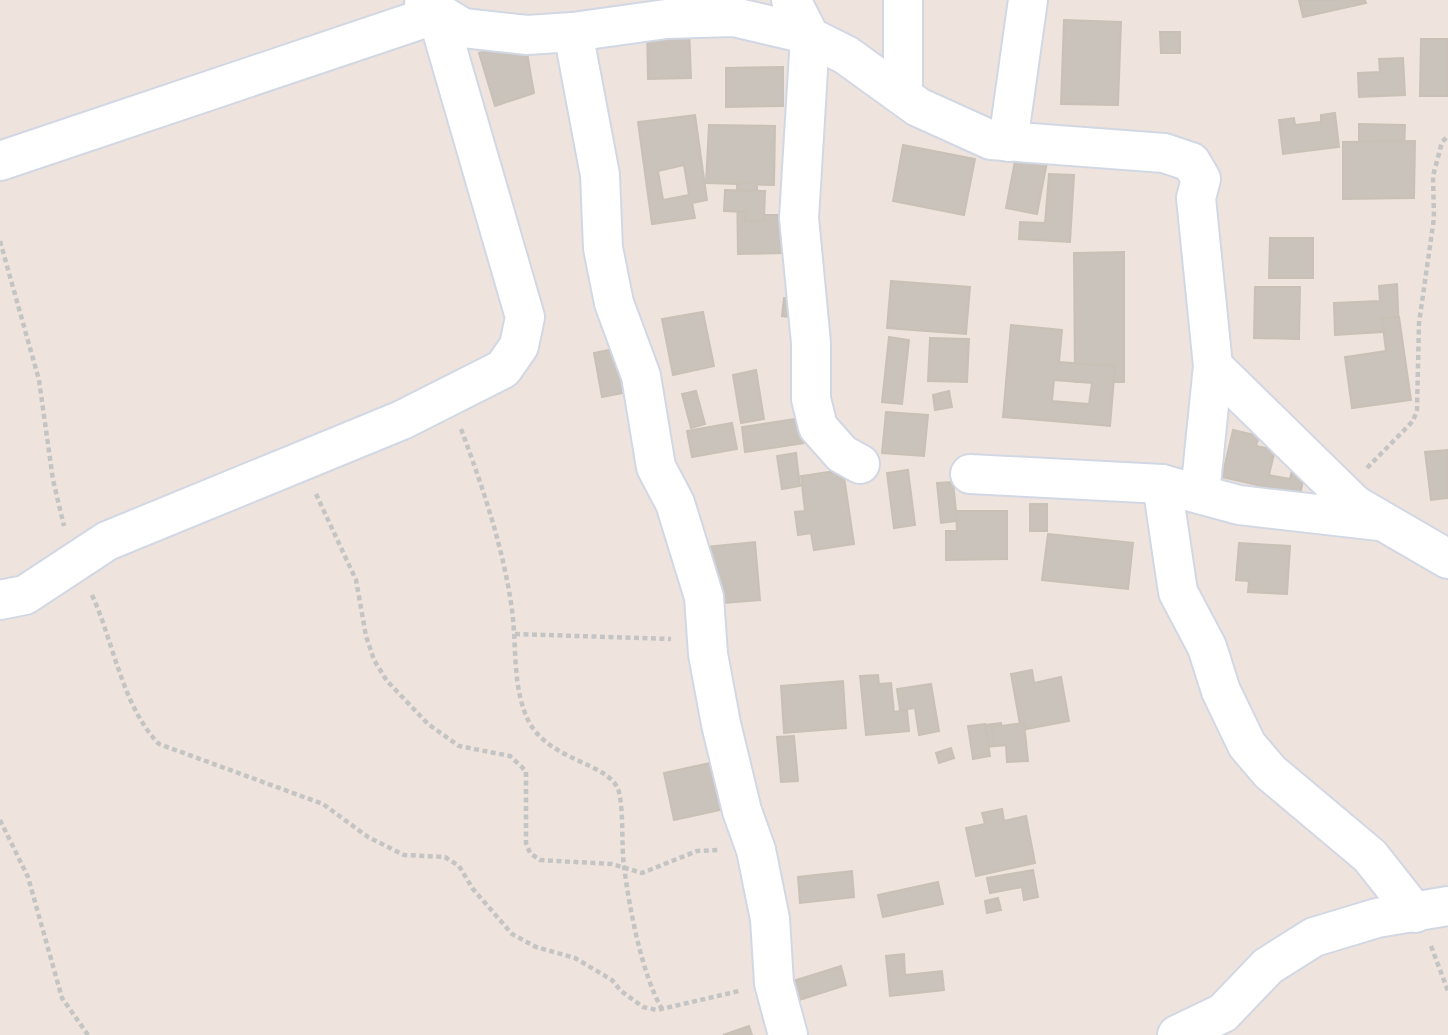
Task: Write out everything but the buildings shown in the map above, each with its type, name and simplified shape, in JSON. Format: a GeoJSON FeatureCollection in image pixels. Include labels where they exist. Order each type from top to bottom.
{"type":"FeatureCollection","features":[{"type":"Feature","properties":{"kind":"street"},"geometry":{"type":"LineString","coordinates":[[791,0],[810,37],[799,218],[811,343],[811,398],[818,427],[842,454],[860,464]]}},
{"type":"Feature","properties":{"kind":"street"},"geometry":{"type":"LineString","coordinates":[[903,0],[903,95]]}},
{"type":"Feature","properties":{"kind":"street"},"geometry":{"type":"LineString","coordinates":[[1008,142],[1028,0]]}},
{"type":"Feature","properties":{"kind":"street"},"geometry":{"type":"LineString","coordinates":[[428,7],[463,28],[527,35],[573,32],[666,19],[734,17],[810,37],[846,55],[918,107],[991,140],[1164,153],[1191,162],[1201,179],[1196,198],[1213,366],[1200,494]]}},
{"type":"Feature","properties":{"kind":"street"},"geometry":{"type":"LineString","coordinates":[[0,161],[428,7]]}},
{"type":"Feature","properties":{"kind":"street"},"geometry":{"type":"LineString","coordinates":[[0,600],[25,595],[107,541],[305,461],[503,369],[519,346],[525,317],[428,7]]}},
{"type":"Feature","properties":{"kind":"street"},"geometry":{"type":"LineString","coordinates":[[573,32],[600,175],[603,248],[614,303],[641,376],[656,467],[675,503],[700,584],[721,723],[755,847],[770,919],[774,983],[788,1035]]}},
{"type":"Feature","properties":{"kind":"street"},"geometry":{"type":"LineString","coordinates":[[1213,366],[1254,409],[1298,446],[1341,492],[1379,521],[1448,559]]}},
{"type":"Feature","properties":{"kind":"street"},"geometry":{"type":"LineString","coordinates":[[970,474],[1162,484],[1239,505],[1379,521]]}},
{"type":"Feature","properties":{"kind":"street"},"geometry":{"type":"LineString","coordinates":[[1162,484],[1178,592],[1207,646],[1221,691],[1247,745],[1270,772],[1432,909]]}},
{"type":"Feature","properties":{"kind":"street"},"geometry":{"type":"LineString","coordinates":[[1177,1035],[1223,1013],[1268,966],[1295,946],[1314,937],[1377,919],[1432,909]]}},
{"type":"Feature","properties":{"kind":"path"},"geometry":{"type":"LineString","coordinates":[[1341,492],[1405,430],[1417,410],[1419,323],[1434,218],[1433,176],[1442,142],[1448,136]]}},
{"type":"Feature","properties":{"kind":"path"},"geometry":{"type":"LineString","coordinates":[[0,241],[39,380],[52,480],[76,563],[102,616],[146,730],[159,744],[323,804],[368,838],[404,855],[445,857],[459,866],[472,889],[512,934],[536,947],[575,958],[612,980],[621,991],[643,1007],[662,1009],[774,983]]}},
{"type":"Feature","properties":{"kind":"path"},"geometry":{"type":"LineString","coordinates":[[449,396],[480,479],[497,539],[515,634],[525,713],[536,733],[554,751],[610,777],[618,791],[624,869],[647,977],[662,1009]]}},
{"type":"Feature","properties":{"kind":"path"},"geometry":{"type":"LineString","coordinates":[[305,461],[323,511],[356,580],[366,636],[374,660],[387,681],[428,724],[459,747],[510,756],[526,771],[526,843],[530,853],[540,860],[612,864],[642,873],[697,851],[755,847]]}},
{"type":"Feature","properties":{"kind":"path"},"geometry":{"type":"LineString","coordinates":[[515,634],[707,640]]}},
{"type":"Feature","properties":{"kind":"path"},"geometry":{"type":"LineString","coordinates":[[0,820],[28,877],[62,998],[88,1035]]}},
{"type":"Feature","properties":{"kind":"path"},"geometry":{"type":"LineString","coordinates":[[1432,909],[1448,991]]}}]}
